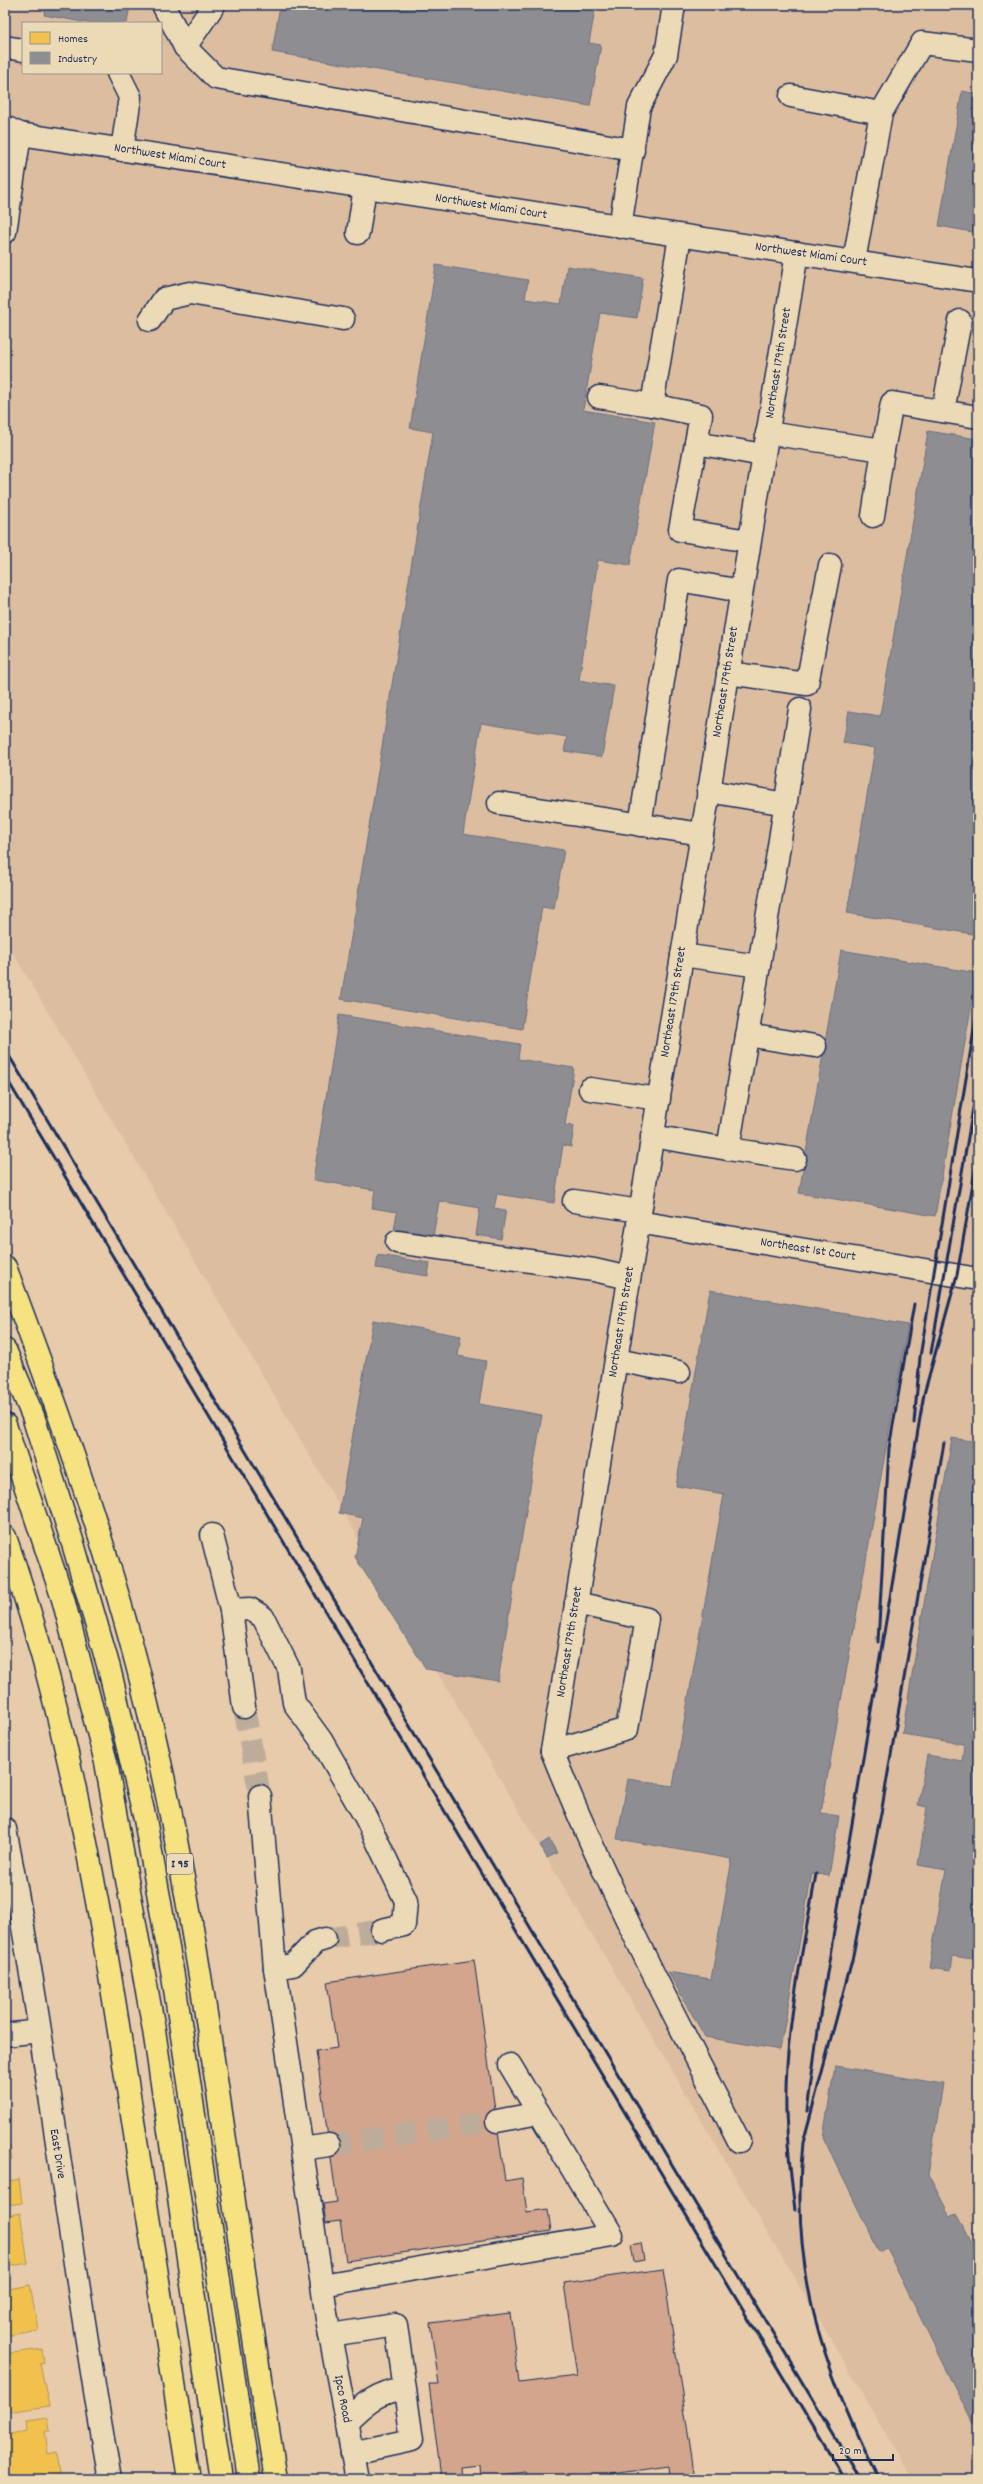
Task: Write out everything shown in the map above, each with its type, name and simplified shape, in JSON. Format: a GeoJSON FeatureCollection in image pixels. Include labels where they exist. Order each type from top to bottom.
{"type":"FeatureCollection","features":[{"type":"Feature","properties":{"kind":"highway","name":"I 95"},"geometry":{"type":"LineString","coordinates":[[5,1267],[81,1474],[129,1633],[149,1714],[173,1825],[200,1977],[276,2479]]}},
{"type":"Feature","properties":{"kind":"highway"},"geometry":{"type":"LineString","coordinates":[[5,1350],[33,1416],[74,1546],[109,1668],[145,1819],[175,1992],[248,2479]]}},
{"type":"Feature","properties":{"kind":"highway"},"geometry":{"type":"LineString","coordinates":[[5,1425],[64,1599],[106,1762],[154,2030],[221,2479]]}},
{"type":"Feature","properties":{"kind":"highway"},"geometry":{"type":"LineString","coordinates":[[5,1537],[51,1684],[74,1779],[95,1881],[189,2479]]}},
{"type":"Feature","properties":{"kind":"street"},"geometry":{"type":"LineString","coordinates":[[163,5],[185,47],[216,78],[632,150]]}},
{"type":"Feature","properties":{"kind":"street"},"geometry":{"type":"LineString","coordinates":[[185,47],[214,5]]}},
{"type":"Feature","properties":{"kind":"street"},"geometry":{"type":"LineString","coordinates":[[620,227],[639,107],[666,54],[674,5]]}},
{"type":"Feature","properties":{"kind":"street"},"geometry":{"type":"LineString","coordinates":[[854,261],[881,113],[922,42],[978,50]]}},
{"type":"Feature","properties":{"kind":"street"},"geometry":{"type":"LineString","coordinates":[[5,47],[22,50]]}},
{"type":"Feature","properties":{"kind":"street"},"geometry":{"type":"LineString","coordinates":[[118,74],[130,97],[122,150]]}},
{"type":"Feature","properties":{"kind":"street"},"geometry":{"type":"LineString","coordinates":[[791,96],[881,113]]}},
{"type":"Feature","properties":{"kind":"street"},"geometry":{"type":"LineString","coordinates":[[5,232],[13,131]]}},
{"type":"Feature","properties":{"kind":"street","name":"Northwest Miami Court"},"geometry":{"type":"LineString","coordinates":[[13,131],[122,150],[978,281]]}},
{"type":"Feature","properties":{"kind":"street"},"geometry":{"type":"LineString","coordinates":[[358,233],[365,187]]}},
{"type":"Feature","properties":{"kind":"street"},"geometry":{"type":"LineString","coordinates":[[652,405],[680,236]]}},
{"type":"Feature","properties":{"kind":"street","name":"Northeast 179th Street"},"geometry":{"type":"LineString","coordinates":[[552,1751],[797,253]]}},
{"type":"Feature","properties":{"kind":"street"},"geometry":{"type":"LineString","coordinates":[[150,320],[164,299],[190,293],[343,319]]}},
{"type":"Feature","properties":{"kind":"street"},"geometry":{"type":"LineString","coordinates":[[943,411],[960,321]]}},
{"type":"Feature","properties":{"kind":"street"},"geometry":{"type":"LineString","coordinates":[[599,396],[701,415],[680,530],[749,541]]}},
{"type":"Feature","properties":{"kind":"street"},"geometry":{"type":"LineString","coordinates":[[873,516],[892,403],[978,417]]}},
{"type":"Feature","properties":{"kind":"street"},"geometry":{"type":"LineString","coordinates":[[767,433],[884,450]]}},
{"type":"Feature","properties":{"kind":"street"},"geometry":{"type":"LineString","coordinates":[[696,443],[763,455]]}},
{"type":"Feature","properties":{"kind":"street"},"geometry":{"type":"LineString","coordinates":[[728,673],[807,684],[830,565]]}},
{"type":"Feature","properties":{"kind":"street"},"geometry":{"type":"LineString","coordinates":[[640,825],[678,580],[741,591]]}},
{"type":"Feature","properties":{"kind":"street"},"geometry":{"type":"LineString","coordinates":[[728,1149],[786,804],[800,710]]}},
{"type":"Feature","properties":{"kind":"street"},"geometry":{"type":"LineString","coordinates":[[708,791],[786,804]]}},
{"type":"Feature","properties":{"kind":"street"},"geometry":{"type":"LineString","coordinates":[[499,804],[702,834]]}},
{"type":"Feature","properties":{"kind":"street"},"geometry":{"type":"LineString","coordinates":[[682,954],[758,966]]}},
{"type":"Feature","properties":{"kind":"street"},"geometry":{"type":"LineString","coordinates":[[747,1035],[815,1046]]}},
{"type":"Feature","properties":{"kind":"street"},"geometry":{"type":"LineString","coordinates":[[590,1089],[658,1098]]}},
{"type":"Feature","properties":{"kind":"street"},"geometry":{"type":"LineString","coordinates":[[652,1136],[795,1159]]}},
{"type":"Feature","properties":{"kind":"street","name":"Northeast 1st Court"},"geometry":{"type":"LineString","coordinates":[[574,1201],[639,1217],[978,1279]]}},
{"type":"Feature","properties":{"kind":"street"},"geometry":{"type":"LineString","coordinates":[[397,1242],[594,1270],[629,1278]]}},
{"type":"Feature","properties":{"kind":"street"},"geometry":{"type":"LineString","coordinates":[[616,1360],[679,1372]]}},
{"type":"Feature","properties":{"kind":"street"},"geometry":{"type":"LineString","coordinates":[[212,1535],[231,1610],[244,1707]]}},
{"type":"Feature","properties":{"kind":"street"},"geometry":{"type":"LineString","coordinates":[[576,1603],[647,1619],[627,1729],[552,1751],[580,1822],[641,1952],[740,2141]]}},
{"type":"Feature","properties":{"kind":"street"},"geometry":{"type":"LineString","coordinates":[[231,1610],[250,1609],[264,1617],[289,1668],[294,1703],[321,1740],[366,1818],[406,1901],[404,1925],[382,1930]]}},
{"type":"Feature","properties":{"kind":"street","name":"Ipco Road"},"geometry":{"type":"LineString","coordinates":[[260,1796],[275,1968],[328,2327],[357,2479]]}},
{"type":"Feature","properties":{"kind":"street","name":"East Drive"},"geometry":{"type":"LineString","coordinates":[[5,1829],[39,2031],[88,2361],[110,2479]]}},
{"type":"Feature","properties":{"kind":"street"},"geometry":{"type":"LineString","coordinates":[[275,1968],[293,1965],[315,1942],[325,1939]]}},
{"type":"Feature","properties":{"kind":"street"},"geometry":{"type":"LineString","coordinates":[[5,2035],[39,2031]]}},
{"type":"Feature","properties":{"kind":"street"},"geometry":{"type":"LineString","coordinates":[[322,2284],[612,2235],[510,2065]]}},
{"type":"Feature","properties":{"kind":"street"},"geometry":{"type":"LineString","coordinates":[[497,2121],[539,2113]]}},
{"type":"Feature","properties":{"kind":"street"},"geometry":{"type":"LineString","coordinates":[[302,2149],[329,2146]]}},
{"type":"Feature","properties":{"kind":"street"},"geometry":{"type":"LineString","coordinates":[[328,2327],[396,2325],[412,2440],[352,2453]]}},
{"type":"Feature","properties":{"kind":"street"},"geometry":{"type":"LineString","coordinates":[[346,2422],[364,2403],[384,2392],[404,2388]]}},
{"type":"Feature","properties":{"kind":"shaded area"},"geometry":{"type":"Polygon","coordinates":[[[5,5],[978,5],[978,2479],[913,2479],[5,939],[5,5]]]}},
{"type":"Feature","properties":{"kind":"building: Homes"},"geometry":{"type":"Polygon","coordinates":[[[7,2106],[10,2122],[5,2123],[5,2107],[7,2106]]]}},
{"type":"Feature","properties":{"kind":"building: Homes"},"geometry":{"type":"Polygon","coordinates":[[[10,2147],[12,2159],[7,2159],[10,2181],[19,2179],[22,2203],[5,2205],[5,2148],[10,2147]]]}},
{"type":"Feature","properties":{"kind":"building: Homes"},"geometry":{"type":"Polygon","coordinates":[[[20,2213],[28,2263],[5,2267],[5,2216],[20,2213]]]}},
{"type":"Feature","properties":{"kind":"building: Homes"},"geometry":{"type":"Polygon","coordinates":[[[30,2285],[38,2330],[5,2336],[5,2290],[30,2285]]]}},
{"type":"Feature","properties":{"kind":"building: Homes"},"geometry":{"type":"Polygon","coordinates":[[[42,2349],[44,2363],[40,2364],[49,2406],[6,2412],[5,2354],[42,2349]]]}},
{"type":"Feature","properties":{"kind":"building: Homes"},"geometry":{"type":"Polygon","coordinates":[[[48,2418],[50,2431],[45,2431],[48,2454],[57,2452],[60,2475],[10,2479],[5,2435],[28,2431],[27,2421],[48,2418]]]}},
{"type":"Feature","properties":{"kind":"building: Industry"},"geometry":{"type":"Polygon","coordinates":[[[46,5],[130,5],[127,22],[82,22],[44,15],[46,5]]]}},
{"type":"Feature","properties":{"kind":"building: Industry"},"geometry":{"type":"Polygon","coordinates":[[[280,5],[596,5],[589,43],[601,45],[590,106],[272,52],[280,5]]]}},
{"type":"Feature","properties":{"kind":"building: Industry"},"geometry":{"type":"Polygon","coordinates":[[[962,91],[978,94],[978,233],[939,226],[962,91]]]}},
{"type":"Feature","properties":{"kind":"building: Industry"},"geometry":{"type":"Polygon","coordinates":[[[436,265],[528,280],[525,299],[561,304],[567,266],[643,278],[637,318],[600,313],[583,410],[655,422],[630,565],[598,560],[579,680],[614,686],[602,757],[564,751],[567,737],[481,723],[463,834],[564,850],[554,909],[542,907],[522,1029],[341,999],[433,432],[410,428],[436,265]]]}},
{"type":"Feature","properties":{"kind":"building: Industry"},"geometry":{"type":"Polygon","coordinates":[[[928,431],[978,439],[978,935],[847,913],[875,748],[843,743],[849,711],[880,716],[928,431]]]}},
{"type":"Feature","properties":{"kind":"building: Industry"},"geometry":{"type":"Polygon","coordinates":[[[841,950],[977,973],[935,1216],[799,1193],[841,950]]]}},
{"type":"Feature","properties":{"kind":"building: Industry"},"geometry":{"type":"Polygon","coordinates":[[[339,1015],[520,1044],[518,1059],[574,1068],[565,1125],[574,1126],[571,1147],[563,1145],[554,1203],[497,1194],[494,1208],[506,1210],[501,1239],[476,1235],[480,1208],[439,1201],[433,1237],[394,1231],[397,1212],[372,1208],[375,1190],[313,1180],[339,1015]]]}},
{"type":"Feature","properties":{"kind":"building: Industry"},"geometry":{"type":"Polygon","coordinates":[[[378,1255],[430,1263],[428,1276],[376,1268],[378,1255]]]}},
{"type":"Feature","properties":{"kind":"building: Industry"},"geometry":{"type":"Polygon","coordinates":[[[710,1290],[908,1325],[821,1813],[839,1816],[829,1876],[812,1873],[780,2050],[705,2037],[668,1972],[711,1979],[732,1859],[617,1839],[628,1779],[673,1786],[724,1494],[676,1486],[710,1290]]]}},
{"type":"Feature","properties":{"kind":"building: Industry"},"geometry":{"type":"Polygon","coordinates":[[[373,1320],[461,1336],[458,1356],[486,1361],[479,1404],[542,1415],[498,1681],[426,1669],[355,1557],[363,1518],[339,1513],[373,1320]]]}},
{"type":"Feature","properties":{"kind":"building: Industry"},"geometry":{"type":"Polygon","coordinates":[[[952,1438],[978,1442],[978,1960],[953,1956],[951,1971],[929,1968],[946,1870],[918,1865],[927,1807],[918,1805],[927,1755],[962,1761],[964,1744],[902,1734],[952,1438]]]}},
{"type":"Feature","properties":{"kind":"building: Industry"},"geometry":{"type":"Polygon","coordinates":[[[549,1839],[557,1853],[547,1858],[540,1845],[549,1839]]]}},
{"type":"Feature","properties":{"kind":"building: Industry"},"geometry":{"type":"Polygon","coordinates":[[[835,2066],[943,2084],[928,2174],[950,2216],[957,2213],[978,2256],[978,2421],[973,2424],[886,2248],[879,2252],[823,2137],[835,2066]]]}},
{"type":"Feature","properties":{"kind":"building: Other"},"geometry":{"type":"Polygon","coordinates":[[[474,1960],[505,2181],[522,2178],[527,2212],[548,2209],[551,2231],[346,2261],[340,2221],[326,2223],[323,2204],[337,2202],[316,2051],[337,2048],[327,1982],[474,1960]]]}},
{"type":"Feature","properties":{"kind":"building: Other"},"geometry":{"type":"Polygon","coordinates":[[[641,2243],[644,2260],[634,2262],[631,2245],[641,2243]]]}},
{"type":"Feature","properties":{"kind":"building: Other"},"geometry":{"type":"Polygon","coordinates":[[[663,2269],[695,2479],[670,2479],[669,2466],[575,2479],[528,2479],[525,2472],[500,2475],[501,2479],[480,2479],[479,2465],[461,2467],[462,2479],[441,2479],[429,2384],[439,2384],[430,2323],[510,2313],[519,2383],[577,2376],[564,2283],[663,2269]]]}},
{"type":"Feature","properties":{"kind":"tunnel"},"geometry":{"type":"LineString","coordinates":[[244,1707],[260,1796]]}},
{"type":"Feature","properties":{"kind":"tunnel"},"geometry":{"type":"LineString","coordinates":[[325,1939],[382,1930]]}},
{"type":"Feature","properties":{"kind":"tunnel"},"geometry":{"type":"LineString","coordinates":[[329,2145],[497,2121]]}},
{"type":"Feature","properties":{"kind":"railway"},"geometry":{"type":"LineString","coordinates":[[914,1423],[920,1357],[978,1006]]}},
{"type":"Feature","properties":{"kind":"railway"},"geometry":{"type":"LineString","coordinates":[[5,1049],[860,2479]]}},
{"type":"Feature","properties":{"kind":"railway"},"geometry":{"type":"LineString","coordinates":[[5,1076],[844,2479]]}},
{"type":"Feature","properties":{"kind":"railway"},"geometry":{"type":"LineString","coordinates":[[931,1353],[978,1079]]}},
{"type":"Feature","properties":{"kind":"railway"},"geometry":{"type":"LineString","coordinates":[[807,2111],[820,2015],[924,1394],[957,1275],[978,1154]]}},
{"type":"Feature","properties":{"kind":"railway"},"geometry":{"type":"LineString","coordinates":[[878,1642],[889,1448],[914,1304]]}},
{"type":"Feature","properties":{"kind":"railway"},"geometry":{"type":"LineString","coordinates":[[878,2479],[858,2438],[841,2397],[826,2357],[815,2317],[806,2275],[801,2233],[800,2189],[803,2143],[852,1960],[882,1808],[944,1443]]}},
{"type":"Feature","properties":{"kind":"railway"},"geometry":{"type":"LineString","coordinates":[[795,2210],[789,2160],[786,2081],[795,1992],[816,1874]]}}]}
